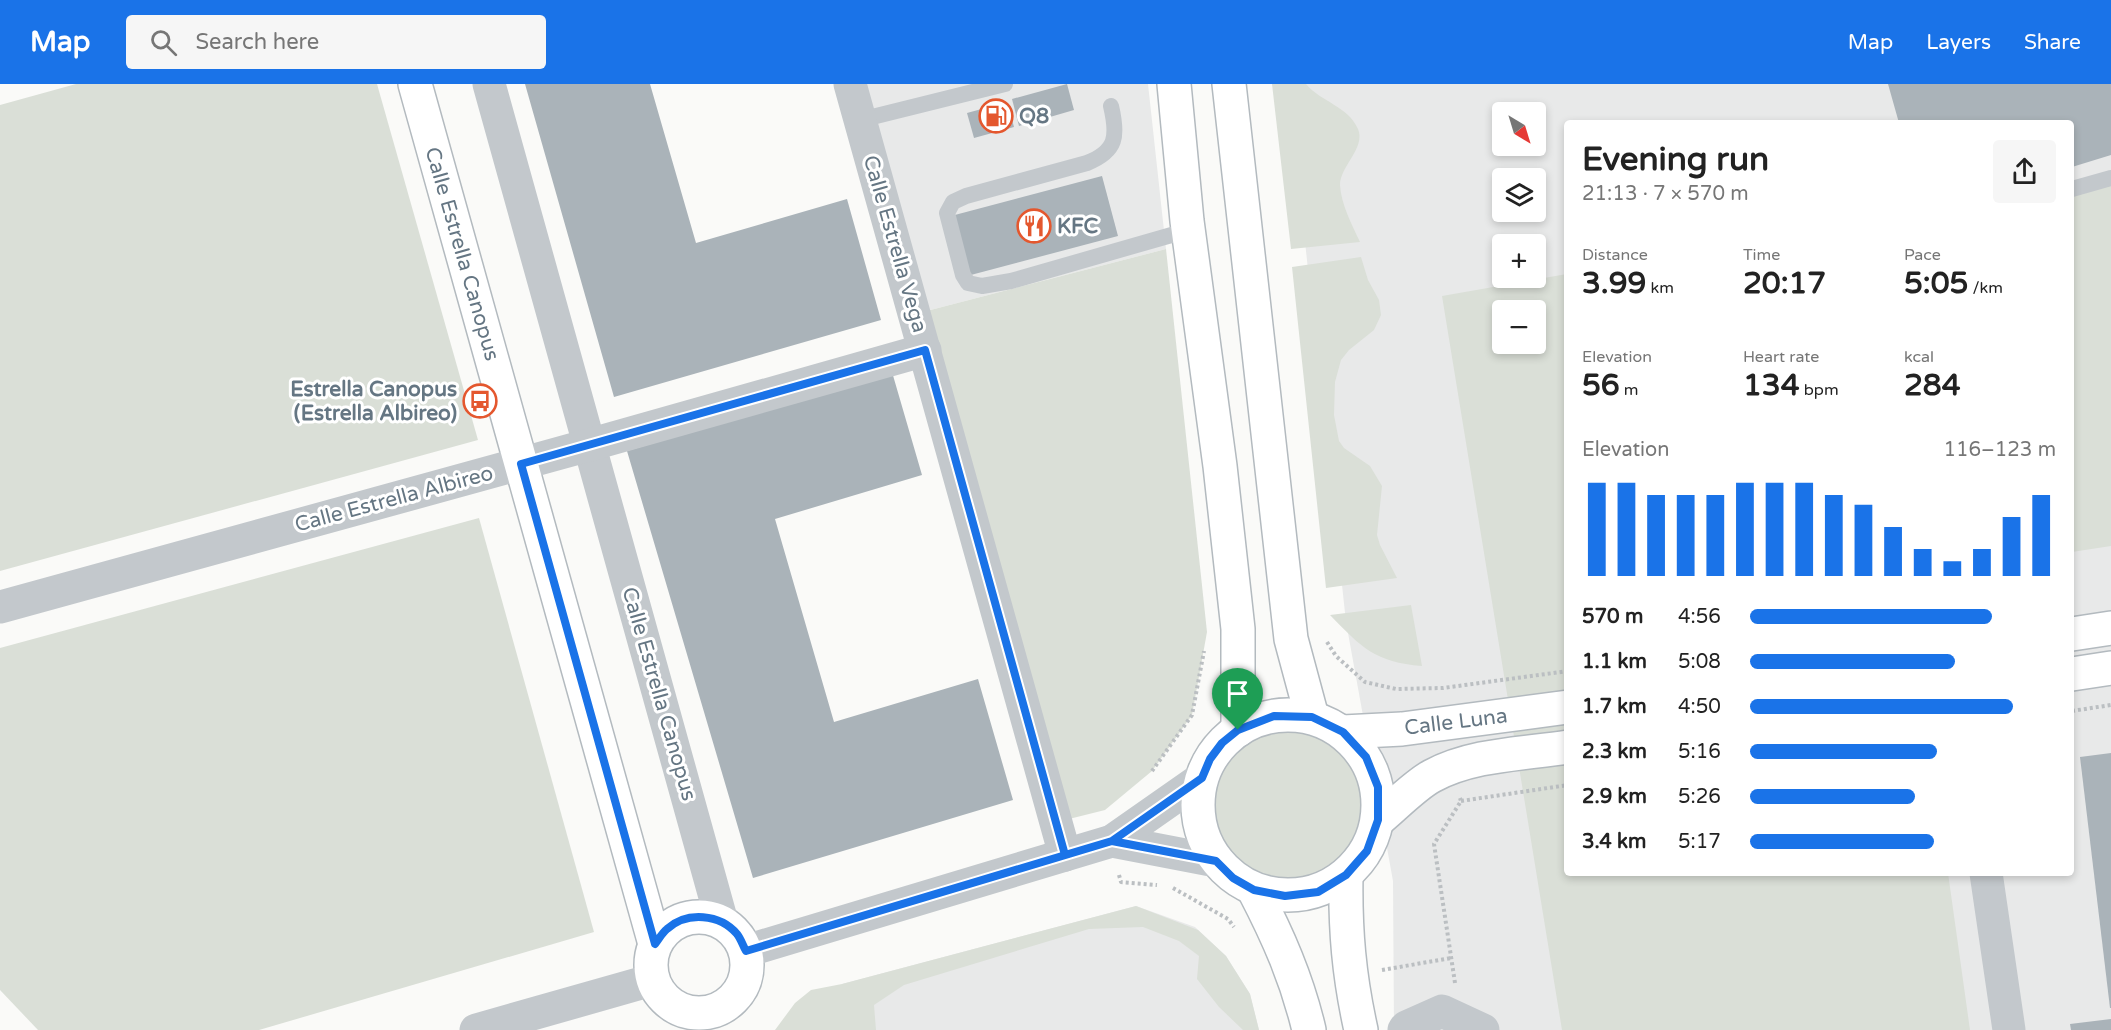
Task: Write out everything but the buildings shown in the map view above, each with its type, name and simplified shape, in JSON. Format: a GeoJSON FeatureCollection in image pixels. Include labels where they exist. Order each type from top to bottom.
{"type":"FeatureCollection","features":[{"type":"Feature","properties":{"kind":"street","name":"Calle Estrella Canopus"},"geometry":{"type":"LineString","coordinates":[[415,84],[655,944]]}},
{"type":"Feature","properties":{"kind":"street","name":"Calle Estrella Canopus"},"geometry":{"type":"LineString","coordinates":[[489,84],[722,922]]}},
{"type":"Feature","properties":{"kind":"street","name":"Calle Estrella Vega"},"geometry":{"type":"LineString","coordinates":[[850,84],[1065,855]]}},
{"type":"Feature","properties":{"kind":"street"},"geometry":{"type":"LineString","coordinates":[[1174,84],[1189,230],[1220,466],[1238,629],[1238,730]]}},
{"type":"Feature","properties":{"kind":"street"},"geometry":{"type":"LineString","coordinates":[[1229,84],[1291,639],[1312,717]]}},
{"type":"Feature","properties":{"kind":"street","name":"Calle Estrella Albireo"},"geometry":{"type":"LineString","coordinates":[[0,607],[925,350]]}},
{"type":"Feature","properties":{"kind":"street"},"geometry":{"type":"LineString","coordinates":[[2074,634],[2111,628]]}},
{"type":"Feature","properties":{"kind":"street"},"geometry":{"type":"LineString","coordinates":[[2074,674],[2111,668]]}},
{"type":"Feature","properties":{"kind":"street","name":"Calle Luna"},"geometry":{"type":"LineString","coordinates":[[1343,732],[1402,729],[1564,708]]}},
{"type":"Feature","properties":{"kind":"street"},"geometry":{"type":"LineString","coordinates":[[1274,716],[1312,717],[1343,732],[1366,757],[1378,787],[1378,820],[1367,851],[1346,875],[1318,892],[1285,896],[1254,890],[1233,878],[1216,861],[1202,836],[1197,807],[1202,778],[1210,759],[1222,743],[1238,730],[1274,716]]}},
{"type":"Feature","properties":{"kind":"street","name":"Calle Luna"},"geometry":{"type":"LineString","coordinates":[[1378,820],[1431,777],[1455,767],[1472,761],[1564,748]]}},
{"type":"Feature","properties":{"kind":"street"},"geometry":{"type":"LineString","coordinates":[[746,951],[1112,841],[1202,778]]}},
{"type":"Feature","properties":{"kind":"street"},"geometry":{"type":"LineString","coordinates":[[1112,841],[1216,861]]}},
{"type":"Feature","properties":{"kind":"street"},"geometry":{"type":"LineString","coordinates":[[1346,875],[1345,925],[1352,991],[1361,1030]]}},
{"type":"Feature","properties":{"kind":"street"},"geometry":{"type":"LineString","coordinates":[[1986,876],[2009,1030]]}},
{"type":"Feature","properties":{"kind":"street"},"geometry":{"type":"LineString","coordinates":[[1254,890],[1280,940],[1293,974],[1309,1030]]}},
{"type":"Feature","properties":{"kind":"street"},"geometry":{"type":"LineString","coordinates":[[704,916],[722,922],[737,934],[746,951],[747,973],[739,993],[723,1008],[702,1014],[681,1011],[663,999],[652,980],[650,962],[655,944],[667,929],[684,919],[704,916]]}},
{"type":"Feature","properties":{"kind":"street"},"geometry":{"type":"LineString","coordinates":[[476,1030],[652,980]]}},
{"type":"Feature","properties":{"kind":"street"},"geometry":{"type":"LineString","coordinates":[[1404,1030],[1442,1011],[1471,1024]]}},
{"type":"Feature","properties":{"kind":"lane"},"geometry":{"type":"LineString","coordinates":[[860,120],[1005,84]]}},
{"type":"Feature","properties":{"kind":"lane"},"geometry":{"type":"LineString","coordinates":[[1112,106],[1116,125],[1110,149],[1103,156],[1087,163],[966,196],[953,202],[947,213],[963,275],[968,283],[982,286],[1011,281],[1189,230]]}},
{"type":"Feature","properties":{"kind":"lane"},"geometry":{"type":"LineString","coordinates":[[2074,188],[2111,178]]}},
{"type":"Feature","properties":{"kind":"path"},"geometry":{"type":"LineString","coordinates":[[1324,638],[1336,656],[1365,682],[1396,689],[1443,688],[1564,671]]}},
{"type":"Feature","properties":{"kind":"path"},"geometry":{"type":"LineString","coordinates":[[1144,777],[1152,771],[1192,715],[1205,642]]}},
{"type":"Feature","properties":{"kind":"path"},"geometry":{"type":"LineString","coordinates":[[2074,711],[2111,705]]}},
{"type":"Feature","properties":{"kind":"path"},"geometry":{"type":"LineString","coordinates":[[1471,1024],[1451,958],[1434,844],[1461,801],[1564,786]]}},
{"type":"Feature","properties":{"kind":"path"},"geometry":{"type":"LineString","coordinates":[[1121,882],[1161,886]]}},
{"type":"Feature","properties":{"kind":"path"},"geometry":{"type":"LineString","coordinates":[[1171,886],[1228,919],[1235,927]]}},
{"type":"Feature","properties":{"kind":"path"},"geometry":{"type":"LineString","coordinates":[[1380,970],[1451,958]]}},
{"type":"Feature","properties":{"kind":"shaded area"},"geometry":{"type":"Polygon","coordinates":[[[76,84],[377,84],[478,440],[0,571],[0,105],[76,84]]]}},
{"type":"Feature","properties":{"kind":"shaded area"},"geometry":{"type":"Polygon","coordinates":[[[850,84],[1148,84],[1166,249],[915,314],[850,84]]]}},
{"type":"Feature","properties":{"kind":"shaded area"},"geometry":{"type":"Polygon","coordinates":[[[1272,84],[1306,84],[1354,121],[1360,136],[1359,143],[1344,171],[1340,185],[1350,222],[1360,242],[1291,249],[1272,84]]]}},
{"type":"Feature","properties":{"kind":"shaded area"},"geometry":{"type":"Polygon","coordinates":[[[1288,84],[2111,84],[2111,1030],[1394,1030],[1393,881],[1346,622],[1288,84]]]}},
{"type":"Feature","properties":{"kind":"shaded area"},"geometry":{"type":"Polygon","coordinates":[[[2111,179],[2111,546],[2074,552],[2074,186],[2111,179]]]}},
{"type":"Feature","properties":{"kind":"shaded area"},"geometry":{"type":"Polygon","coordinates":[[[1166,249],[1207,632],[1192,715],[1152,771],[1105,810],[1057,822],[915,314],[1166,249]]]}},
{"type":"Feature","properties":{"kind":"shaded area"},"geometry":{"type":"Polygon","coordinates":[[[1361,257],[1368,280],[1379,300],[1381,315],[1374,330],[1349,350],[1341,360],[1335,382],[1334,415],[1339,441],[1344,448],[1370,466],[1382,486],[1377,535],[1397,578],[1326,588],[1292,267],[1361,257]]]}},
{"type":"Feature","properties":{"kind":"shaded area"},"geometry":{"type":"Polygon","coordinates":[[[1564,275],[1564,876],[1948,876],[1970,1030],[1562,1030],[1442,296],[1492,287],[1546,288],[1546,278],[1564,275]]]}},
{"type":"Feature","properties":{"kind":"shaded area"},"geometry":{"type":"Polygon","coordinates":[[[479,518],[594,932],[259,1030],[38,1030],[0,990],[0,648],[479,518]]]}},
{"type":"Feature","properties":{"kind":"shaded area"},"geometry":{"type":"Polygon","coordinates":[[[1411,605],[1422,666],[1392,661],[1370,651],[1330,615],[1411,605]]]}},
{"type":"Feature","properties":{"kind":"shaded area"},"geometry":{"type":"Polygon","coordinates":[[[1287,731],[1315,737],[1339,753],[1355,777],[1361,805],[1355,833],[1339,857],[1315,873],[1287,879],[1259,873],[1235,857],[1219,833],[1213,805],[1219,777],[1235,753],[1259,737],[1287,731]]]}},
{"type":"Feature","properties":{"kind":"shaded area"},"geometry":{"type":"Polygon","coordinates":[[[1136,906],[1195,927],[1226,956],[1250,994],[1259,1030],[854,1030],[842,984],[1136,906]]]}},
{"type":"Feature","properties":{"kind":"shaded area"},"geometry":{"type":"Polygon","coordinates":[[[1136,906],[1198,930],[1226,956],[1250,994],[1259,1030],[1243,1030],[1219,1007],[1197,979],[1199,956],[1179,941],[1143,927],[1089,929],[904,985],[874,1005],[876,1030],[775,1030],[795,1003],[811,990],[842,984],[1136,906]]]}},
{"type":"Feature","properties":{"kind":"place","name":"Q8"},"geometry":{"type":"Point","coordinates":[996,116]}},
{"type":"Feature","properties":{"kind":"place","name":"KFC"},"geometry":{"type":"Point","coordinates":[1034,226]}},
{"type":"Feature","properties":{"kind":"place","name":"Estrella Canopus (Estrella Albireo)"},"geometry":{"type":"Point","coordinates":[480,401]}},
{"type":"Feature","properties":{"kind":"route"},"geometry":{"type":"LineString","coordinates":[[1238,730],[1222,743],[1210,759],[1202,778],[1112,841],[746,951],[737,934],[722,922],[704,916],[684,919],[667,929],[655,944],[521,464],[925,350],[1065,855],[1112,841],[1216,861],[1233,878],[1254,890],[1285,896],[1318,892],[1346,875],[1367,851],[1378,820],[1378,787],[1366,757],[1343,732],[1312,717],[1274,716],[1238,730]]}}]}
